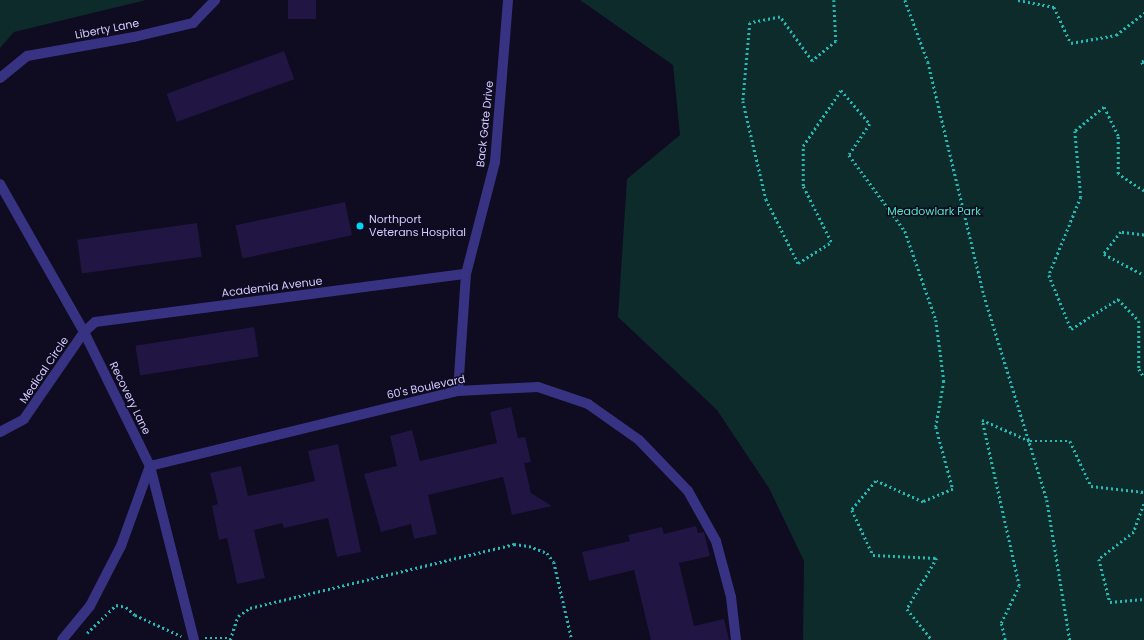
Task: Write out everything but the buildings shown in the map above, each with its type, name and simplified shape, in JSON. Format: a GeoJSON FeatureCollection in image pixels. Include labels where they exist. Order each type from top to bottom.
{"type":"FeatureCollection","features":[{"type":"Feature","properties":{"kind":"lane","name":"Liberty Lane"},"geometry":{"type":"LineString","coordinates":[[0,78],[26,56],[134,37],[193,23],[215,0]]}},
{"type":"Feature","properties":{"kind":"lane","name":"Back Gate Drive"},"geometry":{"type":"LineString","coordinates":[[458,391],[466,274],[495,162],[508,0]]}},
{"type":"Feature","properties":{"kind":"lane","name":"Recovery Lane"},"geometry":{"type":"LineString","coordinates":[[0,184],[3,198],[84,332],[150,466],[194,638]]}},
{"type":"Feature","properties":{"kind":"lane","name":"Academia Avenue"},"geometry":{"type":"LineString","coordinates":[[84,332],[95,322],[466,274]]}},
{"type":"Feature","properties":{"kind":"lane","name":"Medical Circle"},"geometry":{"type":"LineString","coordinates":[[0,432],[24,419],[84,332]]}},
{"type":"Feature","properties":{"kind":"lane","name":"60's Boulevard"},"geometry":{"type":"LineString","coordinates":[[150,466],[458,391],[538,387],[588,404],[639,440],[688,491],[716,541],[731,597],[736,640]]}},
{"type":"Feature","properties":{"kind":"lane"},"geometry":{"type":"LineString","coordinates":[[62,640],[90,606],[121,546],[150,466]]}},
{"type":"Feature","properties":{"kind":"path"},"geometry":{"type":"LineString","coordinates":[[834,0],[836,41],[812,61],[780,17],[750,23],[743,101],[766,199],[798,262],[831,242],[803,186],[803,146],[841,90],[870,124],[849,156],[905,231],[936,320],[944,381],[936,427],[953,489],[923,502],[876,481],[852,510],[873,555],[937,558],[907,609],[932,640]]}},
{"type":"Feature","properties":{"kind":"path"},"geometry":{"type":"LineString","coordinates":[[905,0],[928,62],[984,295],[1030,440],[1047,500],[1070,640]]}},
{"type":"Feature","properties":{"kind":"path"},"geometry":{"type":"LineString","coordinates":[[1018,0],[1054,7],[1071,43],[1116,35],[1144,13]]}},
{"type":"Feature","properties":{"kind":"path"},"geometry":{"type":"LineString","coordinates":[[1144,61],[1144,66]]}},
{"type":"Feature","properties":{"kind":"path"},"geometry":{"type":"LineString","coordinates":[[1144,191],[1118,174],[1118,136],[1104,107],[1075,131],[1081,196],[1049,275],[1071,329],[1118,299],[1139,321],[1139,369],[1144,377]]}},
{"type":"Feature","properties":{"kind":"path"},"geometry":{"type":"LineString","coordinates":[[1144,235],[1121,232],[1104,254],[1144,275]]}},
{"type":"Feature","properties":{"kind":"path"},"geometry":{"type":"LineString","coordinates":[[1005,640],[1001,623],[1019,586],[982,420],[1030,440],[1070,441],[1091,486],[1144,492]]}},
{"type":"Feature","properties":{"kind":"path"},"geometry":{"type":"LineString","coordinates":[[1144,504],[1134,532],[1099,559],[1110,602],[1144,599]]}},
{"type":"Feature","properties":{"kind":"path"},"geometry":{"type":"LineString","coordinates":[[87,633],[116,604],[126,607],[135,615],[181,636],[194,638],[230,639],[238,616],[250,608],[514,544],[529,546],[547,553],[554,562],[572,640]]}},
{"type":"Feature","properties":{"kind":"green space"},"geometry":{"type":"Polygon","coordinates":[[[0,0],[146,0],[14,32],[0,48],[0,0]]]}},
{"type":"Feature","properties":{"kind":"green space","name":"Meadowlark Park"},"geometry":{"type":"Polygon","coordinates":[[[580,0],[1144,0],[1144,640],[803,640],[804,561],[769,488],[717,410],[618,317],[627,179],[680,135],[673,65],[580,0]]]}},
{"type":"Feature","properties":{"kind":"place","name":"Northport Veterans Hospital"},"geometry":{"type":"Point","coordinates":[360,226]}}]}
